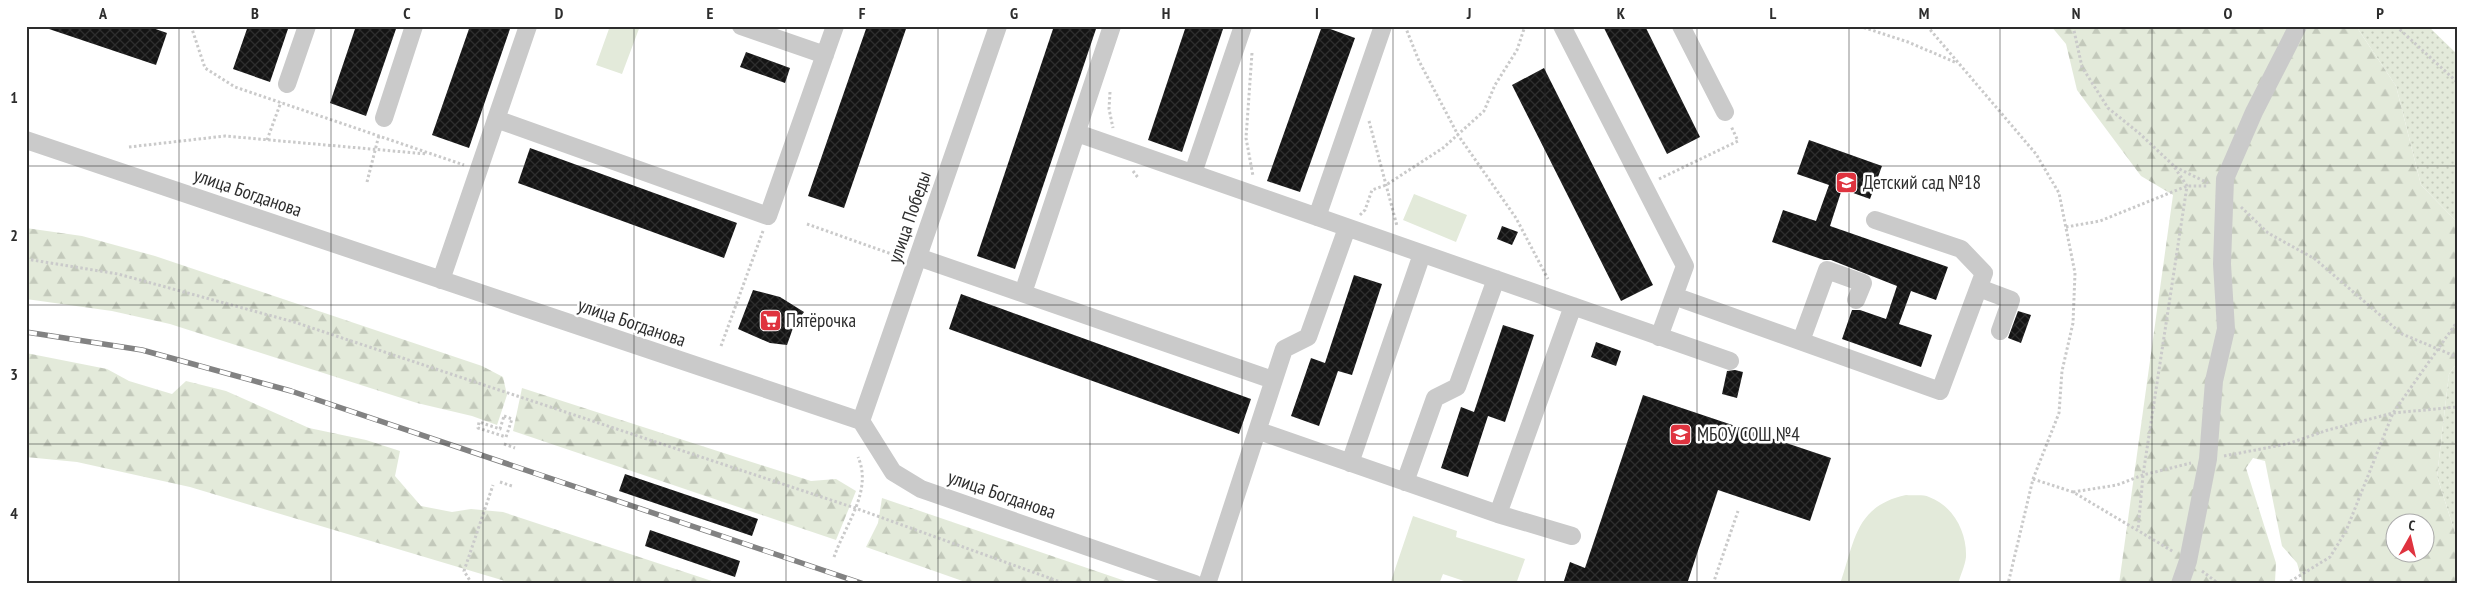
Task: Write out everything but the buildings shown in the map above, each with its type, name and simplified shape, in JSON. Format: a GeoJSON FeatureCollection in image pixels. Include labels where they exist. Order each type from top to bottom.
{"type":"FeatureCollection","features":[{"type":"Feature","properties":{"kind":"street"},"geometry":{"type":"LineString","coordinates":[[287,84],[308,26]]}},
{"type":"Feature","properties":{"kind":"street"},"geometry":{"type":"LineString","coordinates":[[384,118],[414,26]]}},
{"type":"Feature","properties":{"kind":"street"},"geometry":{"type":"LineString","coordinates":[[441,280],[528,26]]}},
{"type":"Feature","properties":{"kind":"street"},"geometry":{"type":"LineString","coordinates":[[741,26],[825,55]]}},
{"type":"Feature","properties":{"kind":"street"},"geometry":{"type":"LineString","coordinates":[[496,119],[768,216],[835,26]]}},
{"type":"Feature","properties":{"kind":"street","name":"улица Победы"},"geometry":{"type":"LineString","coordinates":[[861,421],[998,26]]}},
{"type":"Feature","properties":{"kind":"street"},"geometry":{"type":"LineString","coordinates":[[1023,293],[1112,26]]}},
{"type":"Feature","properties":{"kind":"street"},"geometry":{"type":"LineString","coordinates":[[1193,174],[1243,26]]}},
{"type":"Feature","properties":{"kind":"street"},"geometry":{"type":"LineString","coordinates":[[1317,217],[1383,26]]}},
{"type":"Feature","properties":{"kind":"street"},"geometry":{"type":"LineString","coordinates":[[1562,26],[1685,266],[1659,337]]}},
{"type":"Feature","properties":{"kind":"street"},"geometry":{"type":"LineString","coordinates":[[1681,26],[1725,112]]}},
{"type":"Feature","properties":{"kind":"street"},"geometry":{"type":"LineString","coordinates":[[2180,584],[2188,562],[2208,459],[2214,382],[2226,329],[2222,264],[2225,179],[2254,112],[2298,26]]}},
{"type":"Feature","properties":{"kind":"street"},"geometry":{"type":"LineString","coordinates":[[1077,133],[1730,361]]}},
{"type":"Feature","properties":{"kind":"street","name":"улица Богданова"},"geometry":{"type":"LineString","coordinates":[[26,140],[441,280],[493,303],[861,421],[893,472],[920,489],[1195,584]]}},
{"type":"Feature","properties":{"kind":"street"},"geometry":{"type":"LineString","coordinates":[[1674,296],[1940,391],[1984,272],[1961,249],[1875,220]]}},
{"type":"Feature","properties":{"kind":"street"},"geometry":{"type":"LineString","coordinates":[[1206,584],[1259,431],[1284,349],[1308,337],[1348,228]]}},
{"type":"Feature","properties":{"kind":"street"},"geometry":{"type":"LineString","coordinates":[[1350,463],[1422,254]]}},
{"type":"Feature","properties":{"kind":"street"},"geometry":{"type":"LineString","coordinates":[[917,259],[1023,293],[1273,380]]}},
{"type":"Feature","properties":{"kind":"street"},"geometry":{"type":"LineString","coordinates":[[1801,341],[1827,270],[1863,283],[1856,300]]}},
{"type":"Feature","properties":{"kind":"street"},"geometry":{"type":"LineString","coordinates":[[1406,482],[1435,398],[1457,387],[1496,279]]}},
{"type":"Feature","properties":{"kind":"street"},"geometry":{"type":"LineString","coordinates":[[1979,288],[2011,300],[2000,331]]}},
{"type":"Feature","properties":{"kind":"street"},"geometry":{"type":"LineString","coordinates":[[1498,514],[1567,304]]}},
{"type":"Feature","properties":{"kind":"street"},"geometry":{"type":"LineString","coordinates":[[1259,431],[1498,514],[1572,536]]}},
{"type":"Feature","properties":{"kind":"path"},"geometry":{"type":"LineString","coordinates":[[191,26],[205,68],[235,87],[479,170]]}},
{"type":"Feature","properties":{"kind":"path"},"geometry":{"type":"LineString","coordinates":[[1405,26],[1419,61],[1458,135],[1516,218],[1567,304]]}},
{"type":"Feature","properties":{"kind":"path"},"geometry":{"type":"LineString","coordinates":[[1348,228],[1366,210],[1372,190],[1386,185],[1443,148],[1484,110],[1495,85],[1517,50],[1525,26]]}},
{"type":"Feature","properties":{"kind":"path"},"geometry":{"type":"LineString","coordinates":[[1859,26],[1908,42],[1959,64]]}},
{"type":"Feature","properties":{"kind":"path"},"geometry":{"type":"LineString","coordinates":[[1927,26],[2036,154],[2059,193],[2075,273],[2073,323],[2062,371],[2059,413],[2033,479],[2008,584]]}},
{"type":"Feature","properties":{"kind":"path"},"geometry":{"type":"LineString","coordinates":[[2072,26],[2082,67],[2108,108],[2140,133],[2175,167],[2187,186],[2142,475],[2138,530]]}},
{"type":"Feature","properties":{"kind":"path"},"geometry":{"type":"LineString","coordinates":[[2396,26],[2457,82]]}},
{"type":"Feature","properties":{"kind":"path"},"geometry":{"type":"LineString","coordinates":[[1252,47],[1246,138],[1251,170],[1262,198]]}},
{"type":"Feature","properties":{"kind":"path"},"geometry":{"type":"LineString","coordinates":[[1110,90],[1109,109],[1117,147],[1139,179]]}},
{"type":"Feature","properties":{"kind":"path"},"geometry":{"type":"LineString","coordinates":[[267,140],[281,102]]}},
{"type":"Feature","properties":{"kind":"path"},"geometry":{"type":"LineString","coordinates":[[367,182],[384,118]]}},
{"type":"Feature","properties":{"kind":"path"},"geometry":{"type":"LineString","coordinates":[[1368,119],[1402,247]]}},
{"type":"Feature","properties":{"kind":"path"},"geometry":{"type":"LineString","coordinates":[[129,147],[225,136],[433,154]]}},
{"type":"Feature","properties":{"kind":"path"},"geometry":{"type":"LineString","coordinates":[[1645,185],[1738,141]]}},
{"type":"Feature","properties":{"kind":"path"},"geometry":{"type":"LineString","coordinates":[[2066,227],[2100,222],[2187,186],[2215,187],[2175,167]]}},
{"type":"Feature","properties":{"kind":"path"},"geometry":{"type":"LineString","coordinates":[[2225,191],[2268,233],[2316,259],[2402,334],[2457,357]]}},
{"type":"Feature","properties":{"kind":"path"},"geometry":{"type":"LineString","coordinates":[[721,346],[768,216]]}},
{"type":"Feature","properties":{"kind":"path"},"geometry":{"type":"LineString","coordinates":[[807,224],[917,259]]}},
{"type":"Feature","properties":{"kind":"path"},"geometry":{"type":"LineString","coordinates":[[26,259],[118,274],[294,322],[855,508],[1066,584]]}},
{"type":"Feature","properties":{"kind":"path"},"geometry":{"type":"LineString","coordinates":[[2286,584],[2330,557],[2346,531],[2392,413],[2457,322]]}},
{"type":"Feature","properties":{"kind":"path"},"geometry":{"type":"LineString","coordinates":[[2073,492],[2116,484],[2142,475],[2208,459],[2287,444],[2328,430],[2392,413],[2457,407]]}},
{"type":"Feature","properties":{"kind":"path"},"geometry":{"type":"LineString","coordinates":[[504,416],[512,419],[506,437],[478,428],[480,422],[500,430],[504,416]]}},
{"type":"Feature","properties":{"kind":"path"},"geometry":{"type":"LineString","coordinates":[[504,444],[515,448]]}},
{"type":"Feature","properties":{"kind":"path"},"geometry":{"type":"LineString","coordinates":[[834,557],[864,484],[864,470],[858,457]]}},
{"type":"Feature","properties":{"kind":"path"},"geometry":{"type":"LineString","coordinates":[[2033,479],[2073,492],[2138,530],[2219,584]]}},
{"type":"Feature","properties":{"kind":"path"},"geometry":{"type":"LineString","coordinates":[[500,482],[512,486]]}},
{"type":"Feature","properties":{"kind":"path"},"geometry":{"type":"LineString","coordinates":[[472,584],[464,571],[493,485]]}},
{"type":"Feature","properties":{"kind":"path"},"geometry":{"type":"LineString","coordinates":[[1714,584],[1738,511]]}},
{"type":"Feature","properties":{"kind":"green space"},"geometry":{"type":"Polygon","coordinates":[[[610,26],[640,26],[622,74],[596,65],[610,26]]]}},
{"type":"Feature","properties":{"kind":"green space"},"geometry":{"type":"Polygon","coordinates":[[[2051,26],[2356,26],[2396,86],[2421,185],[2457,222],[2457,363],[2449,374],[2437,476],[2457,539],[2457,584],[2303,584],[2297,563],[2282,546],[2265,461],[2253,458],[2246,468],[2276,563],[2275,582],[2119,584],[2173,195],[2141,176],[2077,90],[2066,44],[2051,26]]]}},
{"type":"Feature","properties":{"kind":"green space"},"geometry":{"type":"Polygon","coordinates":[[[2356,26],[2428,26],[2457,54],[2457,222],[2421,185],[2396,86],[2356,26]]]}},
{"type":"Feature","properties":{"kind":"green space"},"geometry":{"type":"Polygon","coordinates":[[[1414,194],[1467,215],[1456,242],[1403,220],[1414,194]]]}},
{"type":"Feature","properties":{"kind":"green space"},"geometry":{"type":"Polygon","coordinates":[[[26,228],[82,236],[155,256],[482,366],[503,377],[507,395],[497,425],[472,416],[417,403],[170,324],[112,311],[26,299],[26,228]]]}},
{"type":"Feature","properties":{"kind":"green space"},"geometry":{"type":"Polygon","coordinates":[[[26,353],[107,369],[129,381],[172,394],[186,381],[226,391],[309,428],[366,440],[400,451],[395,476],[421,506],[452,512],[471,509],[503,512],[721,584],[515,584],[190,487],[77,462],[26,457],[26,353]]]}},
{"type":"Feature","properties":{"kind":"green space"},"geometry":{"type":"Polygon","coordinates":[[[2457,363],[2457,539],[2437,476],[2449,374],[2457,363]]]}},
{"type":"Feature","properties":{"kind":"green space"},"geometry":{"type":"Polygon","coordinates":[[[522,388],[811,481],[836,479],[856,491],[836,540],[513,431],[522,388]]]}},
{"type":"Feature","properties":{"kind":"green space"},"geometry":{"type":"Polygon","coordinates":[[[1906,495],[1924,496],[1938,501],[1957,521],[1966,548],[1965,564],[1958,584],[1840,584],[1854,540],[1867,517],[1876,508],[1889,500],[1906,495]]]}},
{"type":"Feature","properties":{"kind":"green space"},"geometry":{"type":"Polygon","coordinates":[[[882,498],[1134,584],[971,584],[866,547],[878,523],[882,498]]]}},
{"type":"Feature","properties":{"kind":"green space"},"geometry":{"type":"Polygon","coordinates":[[[1413,516],[1457,531],[1456,537],[1525,559],[1516,584],[1473,584],[1443,574],[1439,584],[1390,584],[1413,516]]]}},
{"type":"Feature","properties":{"kind":"railway"},"geometry":{"type":"LineString","coordinates":[[26,332],[142,350],[291,391],[864,584]]}},
{"type":"Feature","properties":{"kind":"place","name":"Детский сад №18"},"geometry":{"type":"Point","coordinates":[1847,182]}},
{"type":"Feature","properties":{"kind":"place","name":"Пятёрочка"},"geometry":{"type":"Point","coordinates":[770,320]}},
{"type":"Feature","properties":{"kind":"place","name":"МБОУ СОШ №4"},"geometry":{"type":"Point","coordinates":[1681,434]}}]}
